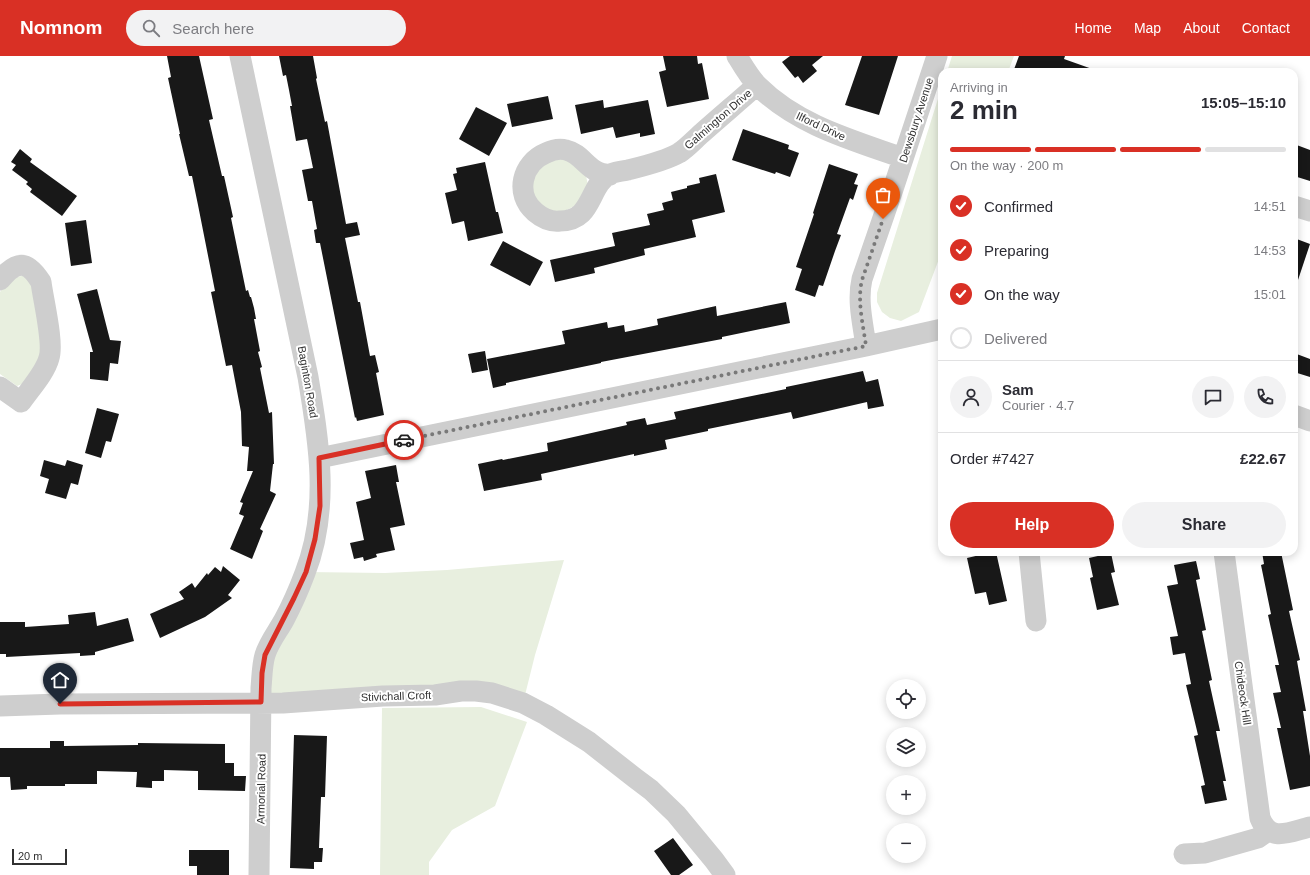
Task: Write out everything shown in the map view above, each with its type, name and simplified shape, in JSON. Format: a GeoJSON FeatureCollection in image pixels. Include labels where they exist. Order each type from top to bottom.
{"type":"FeatureCollection","features":[{"type":"Feature","properties":{"kind":"street","name":"Baginton Road"},"geometry":{"type":"LineString","coordinates":[[240,56],[308,377],[315,419],[319,458],[320,506],[315,539],[306,572],[265,655],[262,673],[261,702]]}},
{"type":"Feature","properties":{"kind":"street","name":"Ilford Drive"},"geometry":{"type":"LineString","coordinates":[[737,56],[757,85],[780,105],[810,124],[903,158]]}},
{"type":"Feature","properties":{"kind":"street","name":"Dewsbury Avenue"},"geometry":{"type":"LineString","coordinates":[[866,346],[860,300],[862,280],[937,56]]}},
{"type":"Feature","properties":{"kind":"street","name":"Galmington Drive"},"geometry":{"type":"LineString","coordinates":[[610,174],[651,164],[679,152],[757,85]]}},
{"type":"Feature","properties":{"kind":"street"},"geometry":{"type":"LineString","coordinates":[[1298,207],[1310,211]]}},
{"type":"Feature","properties":{"kind":"street"},"geometry":{"type":"LineString","coordinates":[[0,280],[17,266],[23,264],[30,267],[36,274],[41,282],[50,344],[50,358],[38,379],[21,402],[0,387]]}},
{"type":"Feature","properties":{"kind":"street"},"geometry":{"type":"LineString","coordinates":[[319,458],[938,330]]}},
{"type":"Feature","properties":{"kind":"street"},"geometry":{"type":"LineString","coordinates":[[1298,416],[1310,421]]}},
{"type":"Feature","properties":{"kind":"street"},"geometry":{"type":"LineString","coordinates":[[1029,556],[1036,621]]}},
{"type":"Feature","properties":{"kind":"street","name":"Chideock Hill"},"geometry":{"type":"LineString","coordinates":[[1225,556],[1260,818],[1263,826],[1268,831]]}},
{"type":"Feature","properties":{"kind":"street","name":"Stivichall Croft"},"geometry":{"type":"LineString","coordinates":[[0,706],[60,704],[300,703],[383,696],[435,695],[461,691],[492,693],[523,703],[546,715],[589,742],[651,790],[680,819],[725,875]]}},
{"type":"Feature","properties":{"kind":"street","name":"Armorial Road"},"geometry":{"type":"LineString","coordinates":[[259,875],[261,702]]}},
{"type":"Feature","properties":{"kind":"street"},"geometry":{"type":"LineString","coordinates":[[1184,854],[1205,854],[1258,838],[1268,831],[1274,834],[1310,827]]}},
{"type":"Feature","properties":{"kind":"green space"},"geometry":{"type":"Polygon","coordinates":[[[952,56],[1014,56],[1010,68],[948,68],[952,56]]]}},
{"type":"Feature","properties":{"kind":"green space"},"geometry":{"type":"Polygon","coordinates":[[[938,99],[938,262],[919,312],[901,321],[890,318],[882,312],[877,302],[877,293],[938,99]]]}},
{"type":"Feature","properties":{"kind":"green space"},"geometry":{"type":"Polygon","coordinates":[[[564,157],[586,176],[588,185],[584,201],[557,215],[534,202],[531,174],[537,166],[564,157]]]}},
{"type":"Feature","properties":{"kind":"green space"},"geometry":{"type":"Polygon","coordinates":[[[25,275],[33,281],[43,355],[28,382],[17,386],[0,374],[0,292],[10,280],[25,275]]]}},
{"type":"Feature","properties":{"kind":"green space"},"geometry":{"type":"Polygon","coordinates":[[[564,560],[535,655],[523,703],[508,698],[283,703],[261,688],[306,572],[385,573],[447,570],[564,560]]]}},
{"type":"Feature","properties":{"kind":"green space"},"geometry":{"type":"Polygon","coordinates":[[[481,707],[527,722],[495,806],[452,830],[429,862],[429,875],[380,875],[382,708],[481,707]]]}},
{"type":"Feature","properties":{"kind":"building"},"geometry":{"type":"Polygon","coordinates":[[[167,56],[199,56],[213,119],[209,120],[233,217],[231,218],[246,291],[248,290],[254,308],[256,319],[254,319],[260,351],[258,352],[262,367],[260,368],[269,413],[272,412],[274,464],[270,491],[276,494],[260,529],[263,531],[252,559],[230,549],[244,516],[239,514],[243,503],[240,502],[253,471],[247,471],[249,447],[242,446],[241,412],[232,365],[226,366],[211,292],[215,291],[192,176],[189,176],[179,134],[168,78],[171,77],[167,56]]]}},
{"type":"Feature","properties":{"kind":"building"},"geometry":{"type":"Polygon","coordinates":[[[279,56],[313,56],[316,79],[325,122],[327,121],[346,224],[357,222],[360,235],[345,238],[358,302],[360,302],[370,356],[375,355],[379,372],[376,373],[384,415],[357,421],[356,417],[355,418],[320,243],[316,243],[314,230],[317,229],[312,201],[308,201],[302,170],[313,168],[307,139],[296,141],[290,106],[292,106],[286,75],[283,76],[279,56]]]}},
{"type":"Feature","properties":{"kind":"building"},"geometry":{"type":"Polygon","coordinates":[[[663,56],[697,56],[698,64],[702,63],[709,99],[667,107],[659,72],[666,70],[663,56]]]}},
{"type":"Feature","properties":{"kind":"building"},"geometry":{"type":"Polygon","coordinates":[[[790,56],[823,56],[812,65],[817,71],[803,83],[798,76],[795,78],[782,62],[790,56]]]}},
{"type":"Feature","properties":{"kind":"building"},"geometry":{"type":"Polygon","coordinates":[[[862,56],[898,56],[879,115],[845,105],[862,56]]]}},
{"type":"Feature","properties":{"kind":"building"},"geometry":{"type":"Polygon","coordinates":[[[1019,56],[1065,56],[1064,59],[1089,68],[1014,68],[1019,56]]]}},
{"type":"Feature","properties":{"kind":"building"},"geometry":{"type":"Polygon","coordinates":[[[548,96],[553,119],[512,127],[507,104],[548,96]]]}},
{"type":"Feature","properties":{"kind":"building"},"geometry":{"type":"Polygon","coordinates":[[[603,100],[604,108],[648,100],[655,134],[640,137],[640,133],[616,138],[613,127],[581,134],[575,105],[603,100]]]}},
{"type":"Feature","properties":{"kind":"building"},"geometry":{"type":"Polygon","coordinates":[[[476,107],[507,123],[489,156],[459,139],[476,107]]]}},
{"type":"Feature","properties":{"kind":"building"},"geometry":{"type":"Polygon","coordinates":[[[743,129],[789,145],[788,149],[799,153],[790,177],[776,172],[775,174],[732,160],[743,129]]]}},
{"type":"Feature","properties":{"kind":"building"},"geometry":{"type":"Polygon","coordinates":[[[1298,146],[1310,150],[1310,181],[1298,177],[1298,146]]]}},
{"type":"Feature","properties":{"kind":"building"},"geometry":{"type":"Polygon","coordinates":[[[20,149],[32,159],[30,162],[77,196],[62,216],[30,192],[32,189],[26,184],[28,182],[12,170],[16,165],[11,162],[20,149]]]}},
{"type":"Feature","properties":{"kind":"building"},"geometry":{"type":"Polygon","coordinates":[[[485,162],[496,212],[498,212],[503,233],[468,241],[464,221],[452,224],[445,193],[457,190],[453,174],[457,173],[456,168],[485,162]]]}},
{"type":"Feature","properties":{"kind":"building"},"geometry":{"type":"Polygon","coordinates":[[[829,164],[858,174],[854,184],[858,185],[853,200],[850,198],[837,234],[841,235],[823,286],[819,285],[815,297],[795,290],[802,269],[796,267],[829,164]]]}},
{"type":"Feature","properties":{"kind":"building"},"geometry":{"type":"Polygon","coordinates":[[[716,174],[725,212],[692,220],[696,237],[644,249],[645,255],[594,268],[595,273],[555,282],[550,260],[615,246],[612,233],[650,225],[647,214],[664,210],[662,203],[673,200],[671,192],[700,183],[699,178],[716,174]]]}},
{"type":"Feature","properties":{"kind":"building"},"geometry":{"type":"Polygon","coordinates":[[[86,220],[92,263],[71,266],[65,223],[86,220]]]}},
{"type":"Feature","properties":{"kind":"building"},"geometry":{"type":"Polygon","coordinates":[[[1298,240],[1310,244],[1298,280],[1298,240]]]}},
{"type":"Feature","properties":{"kind":"building"},"geometry":{"type":"Polygon","coordinates":[[[503,241],[543,262],[530,286],[490,265],[503,241]]]}},
{"type":"Feature","properties":{"kind":"building"},"geometry":{"type":"Polygon","coordinates":[[[97,289],[110,340],[121,341],[118,364],[110,363],[108,381],[90,379],[90,352],[93,352],[77,294],[97,289]]]}},
{"type":"Feature","properties":{"kind":"building"},"geometry":{"type":"Polygon","coordinates":[[[786,302],[790,323],[722,337],[722,339],[601,362],[506,383],[506,385],[493,388],[487,359],[565,344],[562,331],[607,322],[608,328],[624,325],[625,332],[658,325],[657,319],[716,306],[717,316],[786,302]]]}},
{"type":"Feature","properties":{"kind":"building"},"geometry":{"type":"Polygon","coordinates":[[[485,351],[488,370],[472,373],[468,354],[485,351]]]}},
{"type":"Feature","properties":{"kind":"building"},"geometry":{"type":"Polygon","coordinates":[[[1298,354],[1310,359],[1310,377],[1298,373],[1298,354]]]}},
{"type":"Feature","properties":{"kind":"building"},"geometry":{"type":"Polygon","coordinates":[[[863,371],[866,382],[878,379],[884,406],[868,409],[867,402],[793,419],[791,412],[708,429],[708,431],[665,440],[667,449],[634,456],[634,454],[541,474],[542,480],[484,491],[478,464],[548,451],[547,443],[627,425],[626,422],[645,418],[647,425],[676,419],[674,412],[786,389],[786,387],[863,371]]]}},
{"type":"Feature","properties":{"kind":"building"},"geometry":{"type":"Polygon","coordinates":[[[97,408],[119,414],[111,442],[106,441],[101,458],[85,453],[97,408]]]}},
{"type":"Feature","properties":{"kind":"building"},"geometry":{"type":"Polygon","coordinates":[[[44,460],[65,466],[67,460],[83,465],[78,485],[71,483],[66,499],[45,493],[49,479],[40,476],[44,460]]]}},
{"type":"Feature","properties":{"kind":"building"},"geometry":{"type":"Polygon","coordinates":[[[396,465],[399,482],[396,482],[405,525],[390,528],[395,550],[376,554],[377,557],[364,561],[363,557],[354,559],[350,543],[364,540],[356,502],[371,498],[365,471],[396,465]]]}},
{"type":"Feature","properties":{"kind":"building"},"geometry":{"type":"Polygon","coordinates":[[[976,556],[997,556],[1007,601],[989,605],[986,592],[975,594],[967,558],[976,556]]]}},
{"type":"Feature","properties":{"kind":"building"},"geometry":{"type":"Polygon","coordinates":[[[1098,556],[1112,556],[1115,572],[1111,573],[1119,605],[1097,610],[1090,578],[1093,577],[1089,558],[1098,556]]]}},
{"type":"Feature","properties":{"kind":"building"},"geometry":{"type":"Polygon","coordinates":[[[1263,556],[1282,556],[1293,610],[1289,611],[1300,660],[1297,661],[1306,711],[1303,711],[1310,756],[1310,786],[1290,790],[1277,728],[1281,728],[1273,693],[1281,692],[1275,665],[1279,665],[1268,615],[1271,614],[1261,565],[1264,564],[1263,556]]]}},
{"type":"Feature","properties":{"kind":"building"},"geometry":{"type":"Polygon","coordinates":[[[1196,561],[1200,579],[1196,580],[1206,630],[1202,631],[1212,680],[1209,681],[1220,731],[1216,731],[1226,781],[1223,781],[1227,800],[1205,804],[1201,786],[1205,785],[1194,736],[1198,735],[1186,685],[1191,684],[1185,653],[1173,655],[1170,637],[1178,636],[1167,586],[1178,584],[1174,565],[1196,561]]]}},
{"type":"Feature","properties":{"kind":"building"},"geometry":{"type":"Polygon","coordinates":[[[223,566],[240,580],[228,595],[232,598],[205,617],[160,638],[150,614],[184,599],[179,592],[192,583],[195,588],[207,573],[208,575],[215,567],[221,572],[223,566]]]}},
{"type":"Feature","properties":{"kind":"building"},"geometry":{"type":"Polygon","coordinates":[[[95,612],[97,626],[128,618],[134,641],[95,652],[95,655],[80,656],[80,653],[6,657],[6,654],[0,654],[0,622],[25,622],[25,627],[69,624],[68,615],[95,612]]]}},
{"type":"Feature","properties":{"kind":"building"},"geometry":{"type":"Polygon","coordinates":[[[294,735],[327,736],[325,797],[321,797],[319,848],[323,848],[322,862],[314,862],[314,869],[290,868],[294,735]]]}},
{"type":"Feature","properties":{"kind":"building"},"geometry":{"type":"Polygon","coordinates":[[[50,741],[64,741],[64,746],[138,745],[138,743],[225,744],[225,763],[234,763],[234,776],[246,776],[245,791],[198,790],[198,771],[164,770],[164,781],[152,781],[152,788],[136,787],[137,772],[97,771],[97,784],[27,786],[27,789],[11,790],[10,777],[0,777],[0,748],[50,748],[50,741]]]}},
{"type":"Feature","properties":{"kind":"building"},"geometry":{"type":"Polygon","coordinates":[[[673,838],[693,865],[679,875],[671,875],[654,851],[673,838]]]}},
{"type":"Feature","properties":{"kind":"building"},"geometry":{"type":"Polygon","coordinates":[[[189,850],[229,850],[229,875],[197,875],[197,866],[189,866],[189,850]]]}},
{"type":"Feature","properties":{"kind":"way so far"},"geometry":{"type":"LineString","coordinates":[[404,440],[866,346],[860,289],[883,219]]}},
{"type":"Feature","properties":{"kind":"route"},"geometry":{"type":"LineString","coordinates":[[60,704],[261,702],[262,673],[265,655],[284,620],[306,572],[315,539],[320,506],[319,458],[404,440]]}}]}
